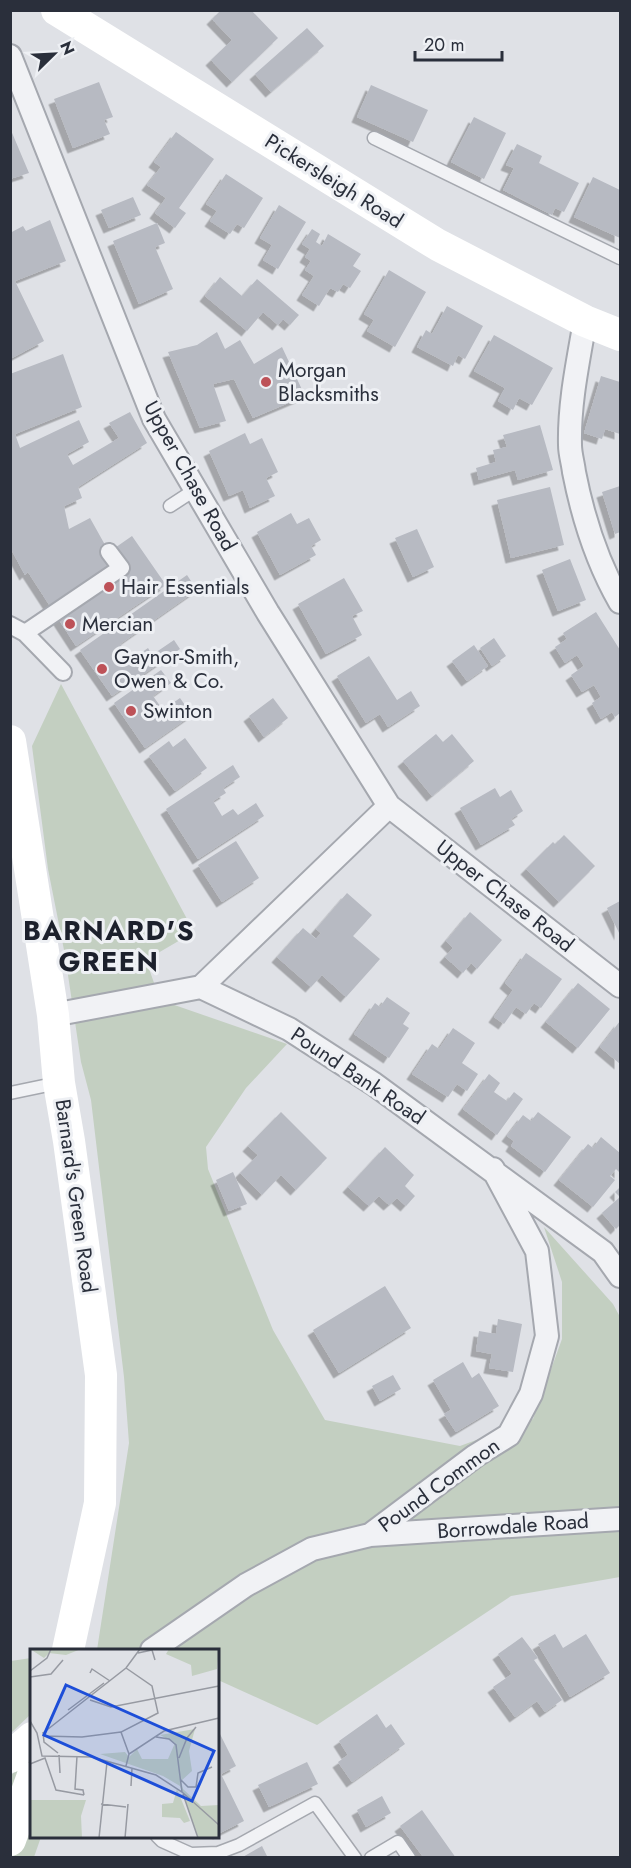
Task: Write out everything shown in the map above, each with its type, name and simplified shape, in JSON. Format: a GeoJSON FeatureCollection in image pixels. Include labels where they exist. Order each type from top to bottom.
{"type":"FeatureCollection","features":[{"type":"Feature","properties":{"kind":"main road","name":"Pickersleigh Road"},"geometry":{"type":"LineString","coordinates":[[57,10],[438,245],[585,321],[621,335]]}},
{"type":"Feature","properties":{"kind":"main road","name":"Barnard's Green Road"},"geometry":{"type":"LineString","coordinates":[[10,741],[15,798],[53,1015],[59,1083],[101,1375],[100,1503],[68,1649]]}},
{"type":"Feature","properties":{"kind":"main road"},"geometry":{"type":"LineString","coordinates":[[10,1757],[30,1740]]}},
{"type":"Feature","properties":{"kind":"main road"},"geometry":{"type":"LineString","coordinates":[[10,1840],[30,1784]]}},
{"type":"Feature","properties":{"kind":"street","name":"Upper Chase Road"},"geometry":{"type":"LineString","coordinates":[[10,56],[154,419],[268,613],[389,806],[621,986]]}},
{"type":"Feature","properties":{"kind":"street"},"geometry":{"type":"LineString","coordinates":[[585,321],[572,405],[570,446],[578,492],[592,540],[608,579],[621,602]]}},
{"type":"Feature","properties":{"kind":"street"},"geometry":{"type":"LineString","coordinates":[[63,672],[18,629],[121,568],[109,552]]}},
{"type":"Feature","properties":{"kind":"street"},"geometry":{"type":"LineString","coordinates":[[53,1015],[201,987],[389,806]]}},
{"type":"Feature","properties":{"kind":"street","name":"Pound Bank Road"},"geometry":{"type":"LineString","coordinates":[[201,987],[289,1029],[374,1084],[493,1169],[603,1252],[621,1276]]}},
{"type":"Feature","properties":{"kind":"street","name":"Pound Common"},"geometry":{"type":"LineString","coordinates":[[155,1649],[173,1643],[246,1585],[312,1549],[370,1535],[475,1456],[509,1435],[531,1394],[547,1336],[537,1251],[493,1169]]}},
{"type":"Feature","properties":{"kind":"street","name":"Borrowdale Road"},"geometry":{"type":"LineString","coordinates":[[370,1535],[621,1519]]}},
{"type":"Feature","properties":{"kind":"lane"},"geometry":{"type":"LineString","coordinates":[[374,138],[621,258]]}},
{"type":"Feature","properties":{"kind":"lane"},"geometry":{"type":"LineString","coordinates":[[170,506],[196,489]]}},
{"type":"Feature","properties":{"kind":"lane"},"geometry":{"type":"LineString","coordinates":[[10,1093],[59,1083]]}},
{"type":"Feature","properties":{"kind":"lane"},"geometry":{"type":"LineString","coordinates":[[159,1838],[191,1854],[218,1853],[239,1845],[315,1803],[355,1857]]}},
{"type":"Feature","properties":{"kind":"lane"},"geometry":{"type":"LineString","coordinates":[[371,1857],[398,1842],[410,1857]]}},
{"type":"Feature","properties":{"kind":"green space"},"geometry":{"type":"Polygon","coordinates":[[[61,684],[194,932],[146,960],[160,1000],[287,1044],[246,1088],[206,1147],[208,1169],[273,1330],[325,1420],[460,1446],[533,1419],[562,1339],[562,1282],[544,1227],[613,1304],[620,1317],[620,1577],[511,1596],[317,1725],[219,1680],[219,1649],[97,1649],[129,1443],[124,1377],[91,1100],[81,1062],[65,955],[48,869],[32,746],[61,684]]]}},
{"type":"Feature","properties":{"kind":"green space"},"geometry":{"type":"Polygon","coordinates":[[[30,1658],[30,1715],[11,1733],[11,1661],[30,1658]]]}},
{"type":"Feature","properties":{"kind":"green space"},"geometry":{"type":"Polygon","coordinates":[[[30,1758],[30,1838],[41,1838],[34,1857],[11,1857],[10,1776],[30,1758]]]}},
{"type":"Feature","properties":{"kind":"building"},"geometry":{"type":"Polygon","coordinates":[[[221,10],[251,10],[278,38],[232,82],[211,60],[232,40],[212,19],[221,10]]]}},
{"type":"Feature","properties":{"kind":"building"},"geometry":{"type":"Polygon","coordinates":[[[307,28],[324,46],[271,92],[255,74],[307,28]]]}},
{"type":"Feature","properties":{"kind":"building"},"geometry":{"type":"Polygon","coordinates":[[[99,82],[113,117],[104,120],[110,134],[73,148],[54,99],[99,82]]]}},
{"type":"Feature","properties":{"kind":"building"},"geometry":{"type":"Polygon","coordinates":[[[371,85],[428,110],[413,142],[357,117],[371,85]]]}},
{"type":"Feature","properties":{"kind":"building"},"geometry":{"type":"Polygon","coordinates":[[[474,117],[506,133],[484,179],[451,162],[474,117]]]}},
{"type":"Feature","properties":{"kind":"building"},"geometry":{"type":"Polygon","coordinates":[[[10,128],[29,173],[10,179],[10,128]]]}},
{"type":"Feature","properties":{"kind":"building"},"geometry":{"type":"Polygon","coordinates":[[[176,132],[214,159],[179,208],[186,213],[175,228],[155,213],[166,198],[147,185],[161,167],[154,162],[176,132]]]}},
{"type":"Feature","properties":{"kind":"building"},"geometry":{"type":"Polygon","coordinates":[[[517,144],[542,156],[539,163],[579,183],[564,212],[555,208],[552,215],[503,190],[514,168],[506,165],[517,144]]]}},
{"type":"Feature","properties":{"kind":"building"},"geometry":{"type":"Polygon","coordinates":[[[226,174],[263,198],[244,228],[237,224],[230,234],[210,221],[217,211],[206,204],[226,174]]]}},
{"type":"Feature","properties":{"kind":"building"},"geometry":{"type":"Polygon","coordinates":[[[593,177],[620,190],[620,238],[574,217],[593,177]]]}},
{"type":"Feature","properties":{"kind":"building"},"geometry":{"type":"Polygon","coordinates":[[[133,197],[141,215],[109,228],[101,210],[133,197]]]}},
{"type":"Feature","properties":{"kind":"building"},"geometry":{"type":"Polygon","coordinates":[[[279,205],[306,222],[278,269],[263,260],[272,245],[260,238],[279,205]]]}},
{"type":"Feature","properties":{"kind":"building"},"geometry":{"type":"Polygon","coordinates":[[[50,220],[66,261],[15,281],[44,341],[10,359],[10,233],[23,226],[26,231],[50,220]]]}},
{"type":"Feature","properties":{"kind":"building"},"geometry":{"type":"Polygon","coordinates":[[[157,223],[165,243],[155,247],[173,289],[139,304],[113,241],[157,223]]]}},
{"type":"Feature","properties":{"kind":"building"},"geometry":{"type":"Polygon","coordinates":[[[312,229],[320,234],[316,242],[322,246],[328,234],[361,254],[353,266],[361,271],[350,288],[343,284],[338,292],[330,288],[319,306],[302,295],[314,276],[305,270],[311,261],[305,257],[310,249],[302,244],[312,229]]]}},
{"type":"Feature","properties":{"kind":"building"},"geometry":{"type":"Polygon","coordinates":[[[389,270],[426,292],[395,347],[367,331],[374,320],[364,314],[389,270]]]}},
{"type":"Feature","properties":{"kind":"building"},"geometry":{"type":"Polygon","coordinates":[[[220,277],[242,296],[257,279],[299,315],[290,325],[283,319],[278,325],[263,312],[247,331],[205,296],[220,277]]]}},
{"type":"Feature","properties":{"kind":"building"},"geometry":{"type":"Polygon","coordinates":[[[447,306],[483,326],[465,359],[458,355],[453,366],[417,347],[426,330],[432,334],[447,306]]]}},
{"type":"Feature","properties":{"kind":"building","name":"Morgan Blacksmiths"},"geometry":{"type":"Polygon","coordinates":[[[217,332],[225,349],[240,340],[254,364],[282,347],[305,396],[253,418],[234,379],[213,384],[226,421],[200,428],[168,352],[197,345],[217,332]]]}},
{"type":"Feature","properties":{"kind":"building"},"geometry":{"type":"Polygon","coordinates":[[[494,335],[553,368],[532,405],[519,398],[513,410],[498,401],[505,388],[474,371],[494,335]]]}},
{"type":"Feature","properties":{"kind":"building"},"geometry":{"type":"Polygon","coordinates":[[[63,354],[82,407],[15,434],[20,448],[79,420],[89,442],[67,454],[73,465],[119,438],[109,423],[130,412],[147,443],[78,487],[82,498],[64,506],[69,529],[90,518],[109,552],[132,536],[166,585],[76,646],[28,572],[25,575],[10,547],[10,374],[63,354]]]}},
{"type":"Feature","properties":{"kind":"building"},"geometry":{"type":"Polygon","coordinates":[[[601,376],[620,382],[620,434],[605,429],[602,439],[584,433],[601,376]]]}},
{"type":"Feature","properties":{"kind":"building"},"geometry":{"type":"Polygon","coordinates":[[[540,425],[553,470],[518,480],[515,470],[479,480],[476,468],[496,462],[493,450],[507,447],[503,435],[540,425]]]}},
{"type":"Feature","properties":{"kind":"building"},"geometry":{"type":"Polygon","coordinates":[[[245,433],[250,444],[262,438],[278,472],[266,478],[275,496],[250,508],[243,490],[229,496],[209,451],[245,433]]]}},
{"type":"Feature","properties":{"kind":"building"},"geometry":{"type":"Polygon","coordinates":[[[620,486],[620,532],[615,534],[602,492],[620,486]]]}},
{"type":"Feature","properties":{"kind":"building"},"geometry":{"type":"Polygon","coordinates":[[[550,487],[564,545],[511,558],[497,500],[550,487]]]}},
{"type":"Feature","properties":{"kind":"building"},"geometry":{"type":"Polygon","coordinates":[[[291,513],[297,524],[309,518],[321,540],[311,546],[316,555],[280,575],[257,532],[291,513]]]}},
{"type":"Feature","properties":{"kind":"building"},"geometry":{"type":"Polygon","coordinates":[[[417,529],[434,567],[413,577],[395,538],[417,529]]]}},
{"type":"Feature","properties":{"kind":"building"},"geometry":{"type":"Polygon","coordinates":[[[570,559],[586,600],[558,611],[542,570],[570,559]]]}},
{"type":"Feature","properties":{"kind":"building"},"geometry":{"type":"Polygon","coordinates":[[[187,575],[197,590],[120,644],[132,659],[148,648],[152,655],[174,640],[180,649],[112,696],[80,650],[187,575]]]}},
{"type":"Feature","properties":{"kind":"building"},"geometry":{"type":"Polygon","coordinates":[[[344,578],[363,611],[352,616],[362,635],[326,654],[298,604],[344,578]]]}},
{"type":"Feature","properties":{"kind":"building"},"geometry":{"type":"Polygon","coordinates":[[[596,612],[620,650],[620,713],[615,717],[612,712],[601,719],[592,703],[601,697],[594,685],[582,692],[571,675],[584,666],[577,655],[565,663],[555,647],[567,639],[563,633],[596,612]]]}},
{"type":"Feature","properties":{"kind":"building"},"geometry":{"type":"Polygon","coordinates":[[[494,638],[506,656],[492,666],[480,648],[494,638]]]}},
{"type":"Feature","properties":{"kind":"building"},"geometry":{"type":"Polygon","coordinates":[[[474,645],[488,666],[467,681],[452,661],[474,645]]]}},
{"type":"Feature","properties":{"kind":"building"},"geometry":{"type":"Polygon","coordinates":[[[369,656],[397,700],[411,691],[420,706],[388,727],[380,714],[366,723],[337,676],[369,656]]]}},
{"type":"Feature","properties":{"kind":"building"},"geometry":{"type":"Polygon","coordinates":[[[161,670],[171,683],[153,696],[163,710],[180,698],[192,715],[145,748],[114,703],[161,670]]]}},
{"type":"Feature","properties":{"kind":"building"},"geometry":{"type":"Polygon","coordinates":[[[273,698],[288,718],[264,737],[249,716],[273,698]]]}},
{"type":"Feature","properties":{"kind":"building"},"geometry":{"type":"Polygon","coordinates":[[[436,734],[443,742],[452,734],[474,761],[432,796],[403,761],[436,734]]]}},
{"type":"Feature","properties":{"kind":"building"},"geometry":{"type":"Polygon","coordinates":[[[185,738],[207,768],[175,791],[149,756],[169,741],[173,747],[185,738]]]}},
{"type":"Feature","properties":{"kind":"building"},"geometry":{"type":"Polygon","coordinates":[[[233,765],[240,777],[223,788],[226,793],[213,801],[222,816],[233,809],[238,815],[256,803],[264,816],[198,859],[166,809],[233,765]]]}},
{"type":"Feature","properties":{"kind":"building"},"geometry":{"type":"Polygon","coordinates":[[[495,788],[500,797],[511,790],[523,811],[511,819],[515,825],[481,845],[460,808],[495,788]]]}},
{"type":"Feature","properties":{"kind":"building"},"geometry":{"type":"Polygon","coordinates":[[[564,835],[595,866],[559,902],[526,869],[553,842],[555,844],[564,835]]]}},
{"type":"Feature","properties":{"kind":"building"},"geometry":{"type":"Polygon","coordinates":[[[236,841],[259,878],[222,902],[198,865],[236,841]]]}},
{"type":"Feature","properties":{"kind":"building"},"geometry":{"type":"Polygon","coordinates":[[[347,893],[372,915],[353,936],[380,959],[346,997],[322,975],[311,987],[277,957],[303,928],[316,939],[321,933],[316,929],[347,893]]]}},
{"type":"Feature","properties":{"kind":"building"},"geometry":{"type":"Polygon","coordinates":[[[620,901],[620,935],[607,908],[620,901]]]}},
{"type":"Feature","properties":{"kind":"building"},"geometry":{"type":"Polygon","coordinates":[[[470,912],[502,940],[477,969],[471,963],[463,973],[445,957],[453,948],[446,941],[470,912]]]}},
{"type":"Feature","properties":{"kind":"building"},"geometry":{"type":"Polygon","coordinates":[[[526,953],[562,979],[541,1008],[534,1003],[526,1014],[516,1007],[504,1024],[494,1017],[513,990],[505,983],[526,953]]]}},
{"type":"Feature","properties":{"kind":"building"},"geometry":{"type":"Polygon","coordinates":[[[578,983],[610,1009],[578,1048],[546,1022],[578,983]]]}},
{"type":"Feature","properties":{"kind":"building"},"geometry":{"type":"Polygon","coordinates":[[[387,997],[410,1013],[403,1024],[409,1028],[389,1058],[354,1034],[375,1003],[380,1007],[387,997]]]}},
{"type":"Feature","properties":{"kind":"building"},"geometry":{"type":"Polygon","coordinates":[[[620,1021],[620,1064],[600,1047],[620,1021]]]}},
{"type":"Feature","properties":{"kind":"building"},"geometry":{"type":"Polygon","coordinates":[[[453,1028],[475,1043],[462,1063],[478,1074],[467,1091],[457,1084],[448,1097],[412,1074],[432,1044],[439,1049],[453,1028]]]}},
{"type":"Feature","properties":{"kind":"building"},"geometry":{"type":"Polygon","coordinates":[[[489,1074],[500,1083],[494,1092],[507,1101],[514,1092],[523,1099],[497,1135],[463,1109],[489,1074]]]}},
{"type":"Feature","properties":{"kind":"building"},"geometry":{"type":"Polygon","coordinates":[[[281,1112],[327,1158],[296,1190],[281,1175],[262,1195],[240,1173],[258,1155],[248,1146],[281,1112]]]}},
{"type":"Feature","properties":{"kind":"building"},"geometry":{"type":"Polygon","coordinates":[[[538,1112],[571,1137],[545,1172],[511,1146],[514,1141],[507,1136],[523,1115],[531,1121],[538,1112]]]}},
{"type":"Feature","properties":{"kind":"building"},"geometry":{"type":"Polygon","coordinates":[[[601,1137],[620,1153],[620,1173],[616,1169],[610,1176],[615,1180],[593,1207],[559,1180],[588,1144],[593,1148],[601,1137]]]}},
{"type":"Feature","properties":{"kind":"building"},"geometry":{"type":"Polygon","coordinates":[[[385,1147],[414,1175],[405,1186],[415,1196],[406,1206],[397,1198],[389,1205],[379,1196],[369,1206],[348,1187],[385,1147]]]}},
{"type":"Feature","properties":{"kind":"building"},"geometry":{"type":"Polygon","coordinates":[[[233,1172],[247,1204],[229,1211],[216,1180],[233,1172]]]}},
{"type":"Feature","properties":{"kind":"building"},"geometry":{"type":"Polygon","coordinates":[[[620,1187],[620,1197],[615,1192],[620,1187]]]}},
{"type":"Feature","properties":{"kind":"building"},"geometry":{"type":"Polygon","coordinates":[[[620,1197],[620,1225],[616,1229],[602,1213],[620,1197]]]}},
{"type":"Feature","properties":{"kind":"building"},"geometry":{"type":"Polygon","coordinates":[[[385,1286],[411,1328],[339,1373],[313,1330],[385,1286]]]}},
{"type":"Feature","properties":{"kind":"building"},"geometry":{"type":"Polygon","coordinates":[[[498,1319],[522,1324],[513,1372],[489,1368],[492,1354],[476,1351],[479,1331],[496,1334],[498,1319]]]}},
{"type":"Feature","properties":{"kind":"building"},"geometry":{"type":"Polygon","coordinates":[[[463,1362],[472,1378],[479,1373],[499,1406],[456,1432],[444,1414],[451,1410],[433,1380],[463,1362]]]}},
{"type":"Feature","properties":{"kind":"building"},"geometry":{"type":"Polygon","coordinates":[[[393,1375],[401,1389],[380,1401],[372,1386],[393,1375]]]}},
{"type":"Feature","properties":{"kind":"building"},"geometry":{"type":"Polygon","coordinates":[[[555,1634],[563,1648],[586,1634],[610,1673],[570,1697],[538,1644],[555,1634]]]}},
{"type":"Feature","properties":{"kind":"building"},"geometry":{"type":"Polygon","coordinates":[[[522,1637],[538,1658],[534,1660],[562,1700],[545,1712],[537,1701],[515,1717],[493,1687],[512,1674],[498,1654],[522,1637]]]}},
{"type":"Feature","properties":{"kind":"building"},"geometry":{"type":"Polygon","coordinates":[[[377,1714],[386,1728],[391,1724],[405,1744],[352,1782],[338,1762],[348,1755],[339,1741],[377,1714]]]}},
{"type":"Feature","properties":{"kind":"building"},"geometry":{"type":"Polygon","coordinates":[[[219,1732],[236,1766],[221,1774],[244,1821],[219,1834],[219,1732]]]}},
{"type":"Feature","properties":{"kind":"building"},"geometry":{"type":"Polygon","coordinates":[[[307,1762],[318,1784],[269,1807],[258,1785],[307,1762]]]}},
{"type":"Feature","properties":{"kind":"building"},"geometry":{"type":"Polygon","coordinates":[[[382,1796],[391,1813],[366,1827],[357,1810],[382,1796]]]}},
{"type":"Feature","properties":{"kind":"building"},"geometry":{"type":"Polygon","coordinates":[[[422,1810],[456,1858],[424,1858],[400,1826],[422,1810]]]}},
{"type":"Feature","properties":{"kind":"building"},"geometry":{"type":"Polygon","coordinates":[[[262,1846],[268,1858],[241,1858],[262,1846]]]}},
{"type":"Feature","properties":{"kind":"place","name":"Morgan Blacksmiths"},"geometry":{"type":"Point","coordinates":[266,382]}},
{"type":"Feature","properties":{"kind":"place","name":"Hair Essentials"},"geometry":{"type":"Point","coordinates":[109,587]}},
{"type":"Feature","properties":{"kind":"place","name":"Mercian"},"geometry":{"type":"Point","coordinates":[70,624]}},
{"type":"Feature","properties":{"kind":"place","name":"Gaynor-Smith, Owen & Co."},"geometry":{"type":"Point","coordinates":[102,669]}},
{"type":"Feature","properties":{"kind":"place","name":"Swinton"},"geometry":{"type":"Point","coordinates":[131,711]}},
{"type":"Feature","properties":{"kind":"district","name":"BARNARD'S GREEN"},"geometry":{"type":"Point","coordinates":[109,946]}}]}
